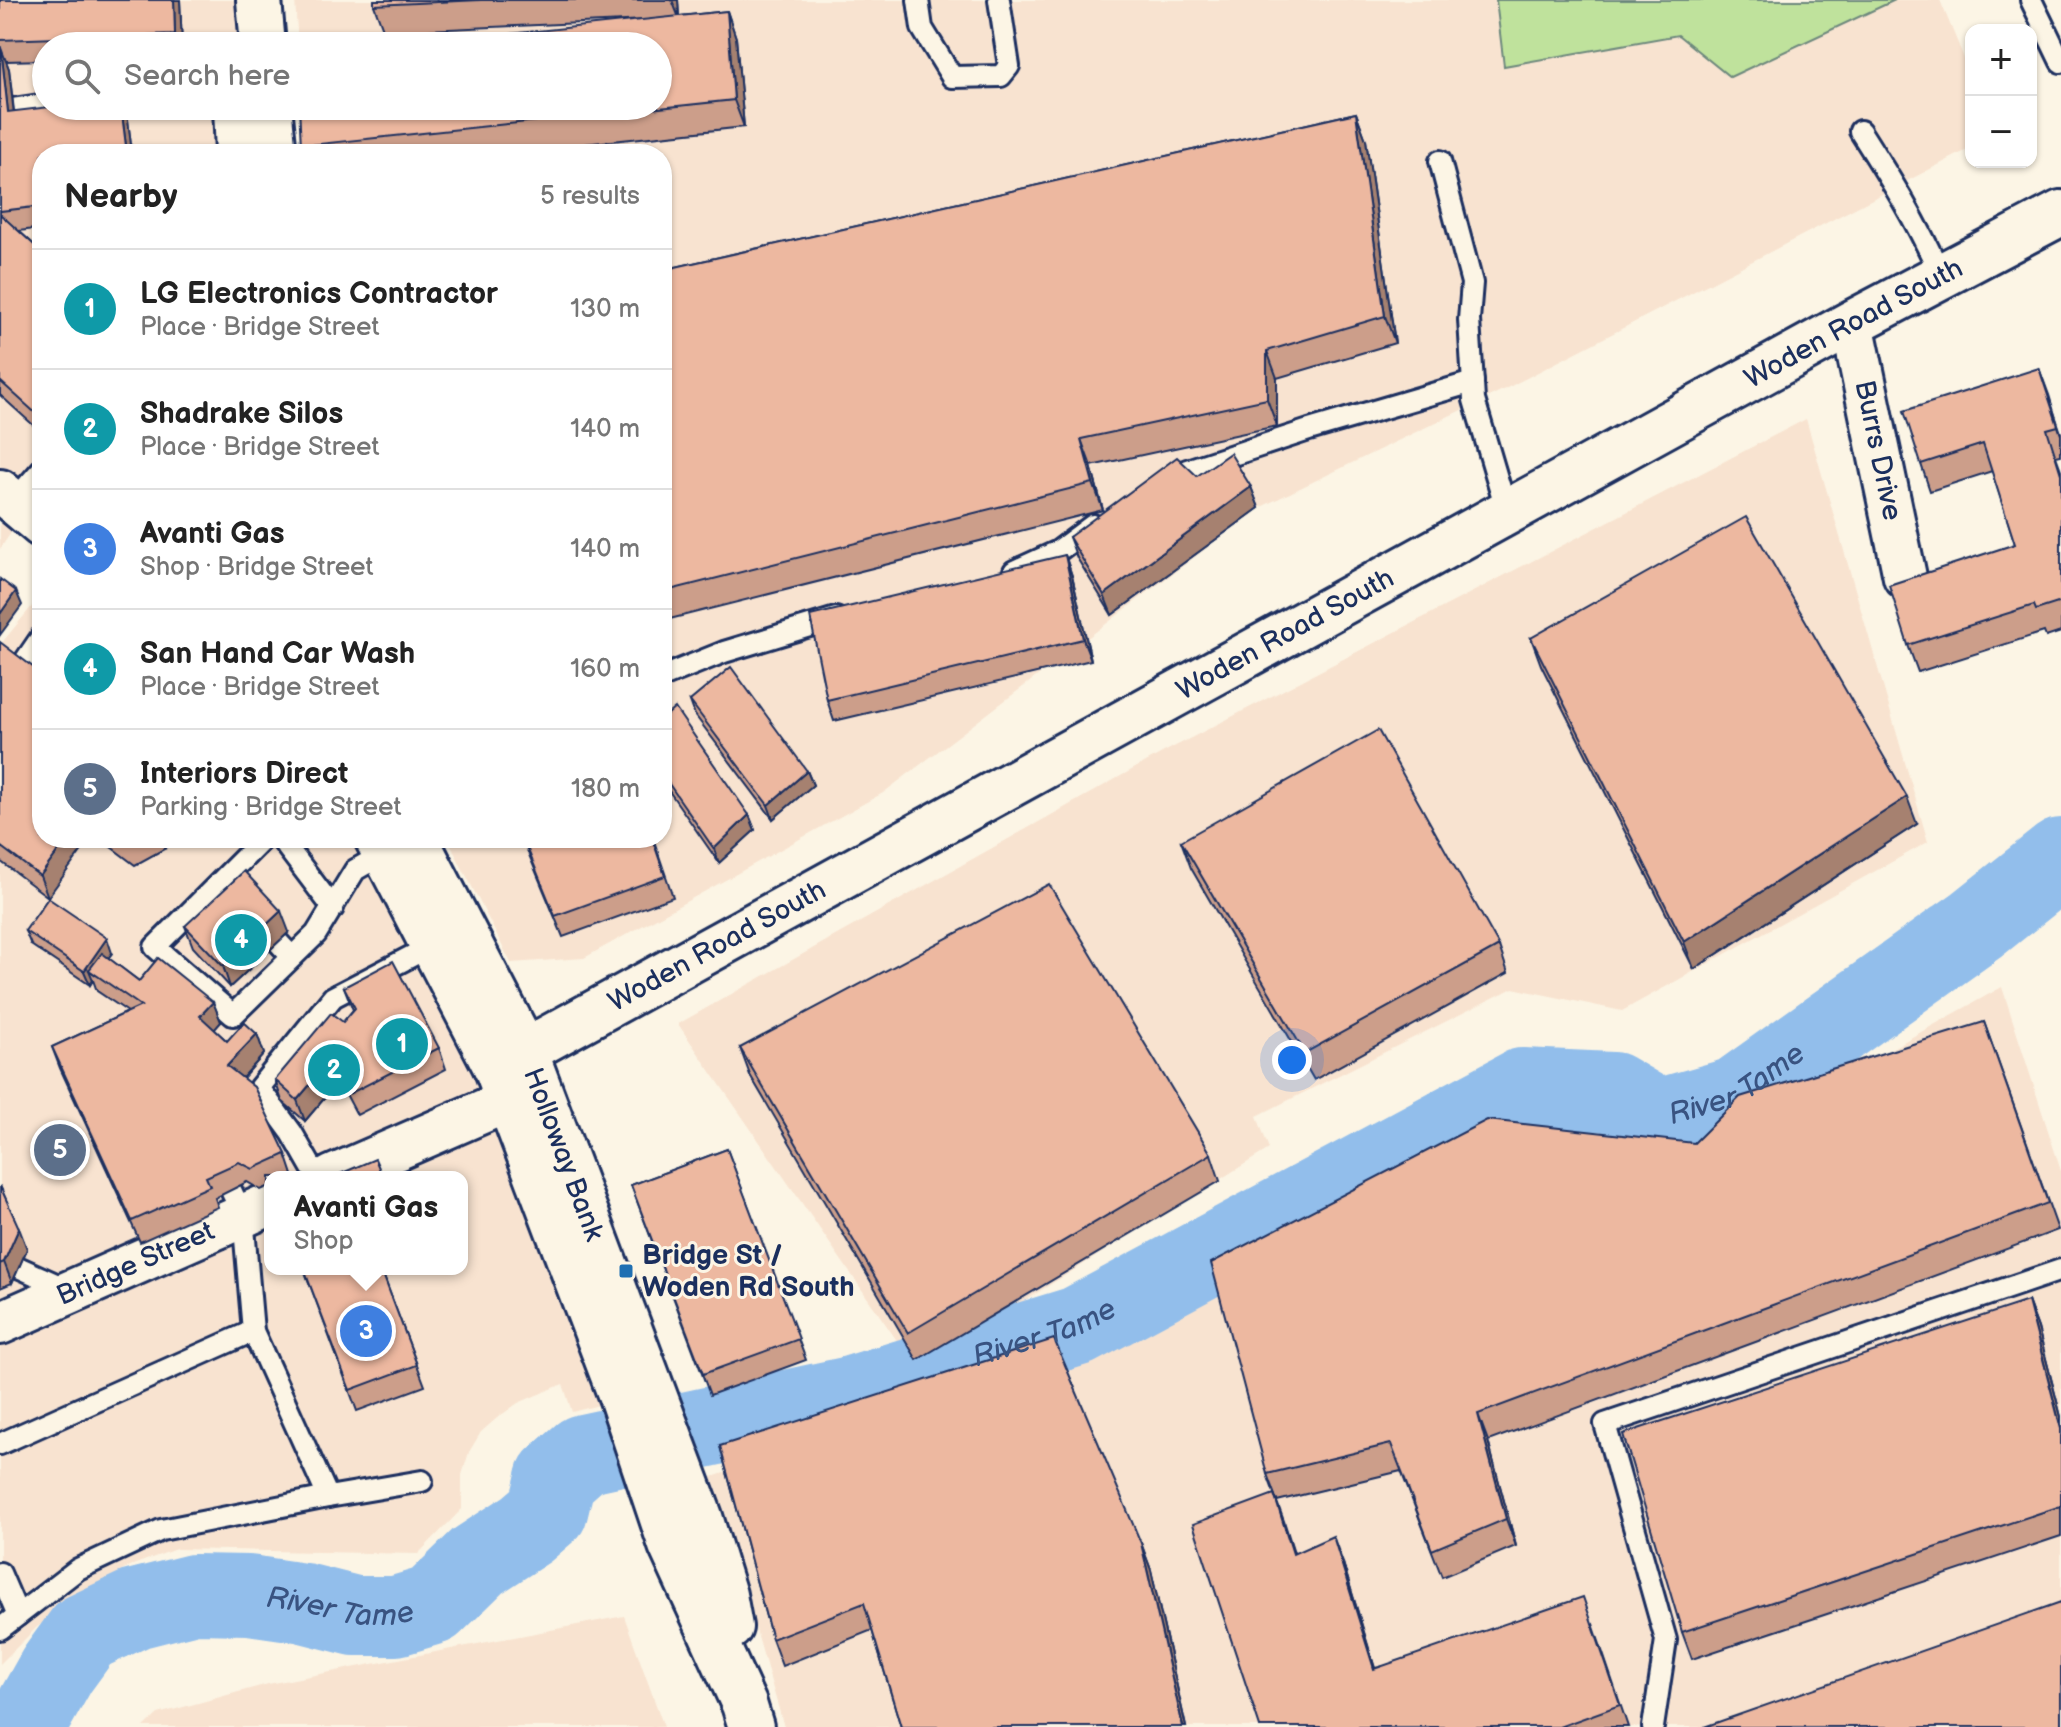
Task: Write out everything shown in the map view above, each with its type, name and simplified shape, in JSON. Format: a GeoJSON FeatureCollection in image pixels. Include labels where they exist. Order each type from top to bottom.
{"type":"FeatureCollection","features":[{"type":"Feature","properties":{"kind":"street"},"geometry":{"type":"LineString","coordinates":[[230,0],[231,32]]}},
{"type":"Feature","properties":{"kind":"street"},"geometry":{"type":"LineString","coordinates":[[259,0],[262,32]]}},
{"type":"Feature","properties":{"kind":"street"},"geometry":{"type":"LineString","coordinates":[[237,120],[238,144]]}},
{"type":"Feature","properties":{"kind":"street"},"geometry":{"type":"LineString","coordinates":[[270,120],[273,144]]}},
{"type":"Feature","properties":{"kind":"street","name":"Woden Road South"},"geometry":{"type":"LineString","coordinates":[[510,1069],[1507,512],[1852,323],[2061,213]]}},
{"type":"Feature","properties":{"kind":"street","name":"Burrs Drive"},"geometry":{"type":"LineString","coordinates":[[1852,323],[1905,577]]}},
{"type":"Feature","properties":{"kind":"street"},"geometry":{"type":"LineString","coordinates":[[394,848],[433,945],[510,1069]]}},
{"type":"Feature","properties":{"kind":"street"},"geometry":{"type":"LineString","coordinates":[[395,848],[510,1069]]}},
{"type":"Feature","properties":{"kind":"street"},"geometry":{"type":"LineString","coordinates":[[342,1171],[510,1069]]}},
{"type":"Feature","properties":{"kind":"street","name":"Holloway Bank"},"geometry":{"type":"LineString","coordinates":[[510,1069],[686,1531],[724,1595],[748,1716]]}},
{"type":"Feature","properties":{"kind":"street","name":"Bridge Street"},"geometry":{"type":"LineString","coordinates":[[0,1323],[72,1292],[248,1203]]}},
{"type":"Feature","properties":{"kind":"lane"},"geometry":{"type":"LineString","coordinates":[[918,0],[922,28],[952,77],[1001,76],[1009,66],[999,0]]}},
{"type":"Feature","properties":{"kind":"lane"},"geometry":{"type":"LineString","coordinates":[[2031,0],[2061,62]]}},
{"type":"Feature","properties":{"kind":"lane"},"geometry":{"type":"LineString","coordinates":[[13,109],[32,106]]}},
{"type":"Feature","properties":{"kind":"lane"},"geometry":{"type":"LineString","coordinates":[[1860,131],[1894,184],[1941,276]]}},
{"type":"Feature","properties":{"kind":"lane"},"geometry":{"type":"LineString","coordinates":[[1440,161],[1472,283],[1469,320],[1474,400],[1507,512]]}},
{"type":"Feature","properties":{"kind":"lane"},"geometry":{"type":"LineString","coordinates":[[1146,490],[1201,466],[1309,430],[1473,382]]}},
{"type":"Feature","properties":{"kind":"lane"},"geometry":{"type":"LineString","coordinates":[[18,506],[32,484]]}},
{"type":"Feature","properties":{"kind":"lane"},"geometry":{"type":"LineString","coordinates":[[994,576],[1024,569],[1058,551],[1107,515]]}},
{"type":"Feature","properties":{"kind":"lane"},"geometry":{"type":"LineString","coordinates":[[672,673],[724,652],[860,612]]}},
{"type":"Feature","properties":{"kind":"lane"},"geometry":{"type":"LineString","coordinates":[[18,671],[32,651]]}},
{"type":"Feature","properties":{"kind":"lane"},"geometry":{"type":"LineString","coordinates":[[256,848],[226,886],[190,921],[155,947],[233,1015],[257,991],[285,950],[316,934],[355,870],[385,848]]}},
{"type":"Feature","properties":{"kind":"lane"},"geometry":{"type":"LineString","coordinates":[[288,848],[333,908]]}},
{"type":"Feature","properties":{"kind":"lane"},"geometry":{"type":"LineString","coordinates":[[314,1171],[292,1133],[259,1088],[302,1047],[333,997],[433,945]]}},
{"type":"Feature","properties":{"kind":"lane"},"geometry":{"type":"LineString","coordinates":[[242,976],[257,991]]}},
{"type":"Feature","properties":{"kind":"lane"},"geometry":{"type":"LineString","coordinates":[[248,1203],[253,1331],[328,1497]]}},
{"type":"Feature","properties":{"kind":"lane"},"geometry":{"type":"LineString","coordinates":[[18,1267],[72,1292]]}},
{"type":"Feature","properties":{"kind":"lane"},"geometry":{"type":"LineString","coordinates":[[1653,1727],[1666,1640],[1605,1424],[2061,1270]]}},
{"type":"Feature","properties":{"kind":"lane"},"geometry":{"type":"LineString","coordinates":[[0,1444],[253,1331]]}},
{"type":"Feature","properties":{"kind":"lane"},"geometry":{"type":"LineString","coordinates":[[0,1629],[78,1569],[161,1530],[422,1481]]}},
{"type":"Feature","properties":{"kind":"lane"},"geometry":{"type":"LineString","coordinates":[[0,1573],[18,1615]]}},
{"type":"Feature","properties":{"kind":"shaded area"},"geometry":{"type":"Polygon","coordinates":[[[0,0],[244,0],[246,32],[32,32],[32,120],[253,120],[255,144],[32,144],[32,518],[25,512],[0,549],[0,0]]]}},
{"type":"Feature","properties":{"kind":"shaded area"},"geometry":{"type":"Polygon","coordinates":[[[295,0],[1496,0],[1504,66],[1678,35],[1730,77],[1895,0],[1940,0],[1965,60],[1965,151],[1511,386],[1259,508],[883,793],[584,958],[511,963],[452,848],[672,848],[672,144],[379,144],[555,120],[672,120],[672,32],[297,32],[295,0]]]}},
{"type":"Feature","properties":{"kind":"shaded area"},"geometry":{"type":"Polygon","coordinates":[[[1806,419],[1928,842],[1622,1011],[1513,988],[1257,1116],[1269,1149],[916,1368],[678,1024],[1162,753],[1806,419]]]}},
{"type":"Feature","properties":{"kind":"shaded area"},"geometry":{"type":"Polygon","coordinates":[[[32,606],[32,848],[381,848],[622,1399],[572,1412],[563,1384],[518,1403],[497,1418],[481,1432],[469,1452],[462,1475],[462,1509],[418,1554],[176,1549],[130,1566],[72,1601],[37,1627],[0,1664],[0,645],[32,606]]]}},
{"type":"Feature","properties":{"kind":"shaded area"},"geometry":{"type":"Polygon","coordinates":[[[2002,987],[2061,1171],[2061,1727],[784,1727],[712,1477],[1092,1351],[1497,1147],[1704,1170],[1761,1121],[2002,987]]]}},
{"type":"Feature","properties":{"kind":"shaded area"},"geometry":{"type":"Polygon","coordinates":[[[624,1616],[664,1727],[144,1727],[158,1714],[268,1684],[624,1616]]]}},
{"type":"Feature","properties":{"kind":"green space"},"geometry":{"type":"Polygon","coordinates":[[[1496,0],[1895,0],[1730,77],[1678,35],[1504,66],[1496,0]]]}},
{"type":"Feature","properties":{"kind":"building"},"geometry":{"type":"Polygon","coordinates":[[[0,0],[174,0],[175,32],[32,32],[32,39],[0,40],[0,0]]]}},
{"type":"Feature","properties":{"kind":"building"},"geometry":{"type":"Polygon","coordinates":[[[374,0],[481,0],[374,5],[374,0]]]}},
{"type":"Feature","properties":{"kind":"building"},"geometry":{"type":"Polygon","coordinates":[[[727,11],[734,100],[672,107],[672,32],[528,32],[727,11]]]}},
{"type":"Feature","properties":{"kind":"building"},"geometry":{"type":"Polygon","coordinates":[[[0,49],[8,112],[32,109],[32,120],[123,120],[126,144],[32,144],[32,207],[0,211],[0,49]]]}},
{"type":"Feature","properties":{"kind":"building"},"geometry":{"type":"Polygon","coordinates":[[[1356,113],[1385,316],[1267,351],[1267,399],[1081,439],[1093,483],[672,589],[672,268],[1356,113]]]}},
{"type":"Feature","properties":{"kind":"building"},"geometry":{"type":"Polygon","coordinates":[[[300,120],[546,120],[320,144],[301,144],[300,120]]]}},
{"type":"Feature","properties":{"kind":"building"},"geometry":{"type":"Polygon","coordinates":[[[0,214],[32,243],[32,410],[0,381],[0,214]]]}},
{"type":"Feature","properties":{"kind":"building"},"geometry":{"type":"Polygon","coordinates":[[[2039,368],[2058,426],[2047,429],[2061,474],[2061,602],[2036,610],[2034,605],[1908,645],[1889,585],[2015,544],[1983,444],[1921,464],[1904,411],[2039,368]]]}},
{"type":"Feature","properties":{"kind":"building"},"geometry":{"type":"Polygon","coordinates":[[[1230,453],[1251,487],[1104,595],[1069,537],[1177,457],[1197,476],[1230,453]]]}},
{"type":"Feature","properties":{"kind":"building"},"geometry":{"type":"Polygon","coordinates":[[[1746,517],[1907,797],[1684,942],[1531,638],[1746,517]]]}},
{"type":"Feature","properties":{"kind":"building"},"geometry":{"type":"Polygon","coordinates":[[[1065,555],[1083,639],[827,700],[810,616],[1065,555]]]}},
{"type":"Feature","properties":{"kind":"building"},"geometry":{"type":"Polygon","coordinates":[[[0,579],[16,591],[0,614],[0,579]]]}},
{"type":"Feature","properties":{"kind":"building"},"geometry":{"type":"Polygon","coordinates":[[[0,642],[32,666],[32,848],[61,848],[40,876],[0,846],[0,642]]]}},
{"type":"Feature","properties":{"kind":"building"},"geometry":{"type":"Polygon","coordinates":[[[731,667],[807,771],[768,805],[690,701],[731,667]]]}},
{"type":"Feature","properties":{"kind":"building"},"geometry":{"type":"Polygon","coordinates":[[[675,708],[749,815],[714,849],[672,788],[672,711],[675,708]]]}},
{"type":"Feature","properties":{"kind":"building"},"geometry":{"type":"Polygon","coordinates":[[[1378,730],[1499,946],[1305,1053],[1181,841],[1378,730]]]}},
{"type":"Feature","properties":{"kind":"building"},"geometry":{"type":"Polygon","coordinates":[[[527,848],[655,848],[665,876],[555,916],[527,848]]]}},
{"type":"Feature","properties":{"kind":"building"},"geometry":{"type":"Polygon","coordinates":[[[244,871],[281,911],[223,966],[185,926],[244,871]]]}},
{"type":"Feature","properties":{"kind":"building"},"geometry":{"type":"Polygon","coordinates":[[[1049,884],[1211,1154],[908,1333],[740,1048],[1049,884]]]}},
{"type":"Feature","properties":{"kind":"building"},"geometry":{"type":"Polygon","coordinates":[[[48,898],[107,938],[84,971],[25,931],[48,898]]]}},
{"type":"Feature","properties":{"kind":"building"},"geometry":{"type":"Polygon","coordinates":[[[102,953],[139,981],[158,958],[213,1002],[200,1016],[227,1041],[244,1022],[257,1034],[227,1066],[254,1087],[286,1154],[253,1169],[239,1162],[206,1177],[210,1186],[132,1221],[52,1047],[141,1006],[89,970],[102,953]]]}},
{"type":"Feature","properties":{"kind":"building"},"geometry":{"type":"Polygon","coordinates":[[[393,961],[439,1048],[349,1094],[331,1060],[297,1100],[275,1080],[331,1013],[343,1022],[355,1008],[344,987],[393,961]]]}},
{"type":"Feature","properties":{"kind":"building"},"geometry":{"type":"Polygon","coordinates":[[[1984,1022],[2048,1203],[1478,1414],[1506,1519],[1432,1550],[1391,1444],[1267,1474],[1211,1263],[1487,1120],[1694,1143],[1740,1097],[1984,1022]]]}},
{"type":"Feature","properties":{"kind":"building"},"geometry":{"type":"Polygon","coordinates":[[[727,1149],[799,1339],[703,1374],[631,1185],[727,1149]]]}},
{"type":"Feature","properties":{"kind":"building"},"geometry":{"type":"Polygon","coordinates":[[[375,1159],[380,1171],[347,1171],[375,1159]]]}},
{"type":"Feature","properties":{"kind":"building"},"geometry":{"type":"Polygon","coordinates":[[[0,1186],[19,1228],[4,1262],[0,1264],[0,1186]]]}},
{"type":"Feature","properties":{"kind":"building"},"geometry":{"type":"Polygon","coordinates":[[[306,1275],[383,1275],[417,1365],[350,1390],[306,1275]]]}},
{"type":"Feature","properties":{"kind":"building"},"geometry":{"type":"Polygon","coordinates":[[[2028,1301],[2061,1429],[2061,1506],[1682,1632],[1623,1434],[2028,1301]]]}},
{"type":"Feature","properties":{"kind":"building"},"geometry":{"type":"Polygon","coordinates":[[[1054,1339],[1141,1543],[1183,1727],[901,1727],[864,1603],[772,1639],[720,1446],[1054,1339]]]}},
{"type":"Feature","properties":{"kind":"building"},"geometry":{"type":"Polygon","coordinates":[[[1274,1494],[1293,1554],[1333,1536],[1374,1669],[1583,1597],[1620,1705],[1559,1727],[1260,1727],[1193,1524],[1274,1494]]]}},
{"type":"Feature","properties":{"kind":"building"},"geometry":{"type":"Polygon","coordinates":[[[2061,1602],[2061,1727],[1704,1727],[2061,1602]]]}},
{"type":"Feature","properties":{"kind":"waterway","name":"River Tame"},"geometry":{"type":"LineString","coordinates":[[25,1727],[57,1670],[84,1633],[135,1609],[194,1594],[249,1595],[304,1603],[355,1616],[396,1616],[433,1605],[478,1561],[527,1529],[548,1511],[556,1478],[583,1454],[851,1396],[1078,1326],[1522,1088],[1612,1092],[1658,1119],[1736,1097],[1977,925],[2061,858]]}},
{"type":"Feature","properties":{"kind":"place","name":"San Hand Car Wash"},"geometry":{"type":"Point","coordinates":[241,940]}},
{"type":"Feature","properties":{"kind":"place","name":"LG Electronics Contractor"},"geometry":{"type":"Point","coordinates":[402,1044]}},
{"type":"Feature","properties":{"kind":"place","name":"Shadrake Silos"},"geometry":{"type":"Point","coordinates":[334,1070]}},
{"type":"Feature","properties":{"kind":"place","name":"Interiors Direct"},"geometry":{"type":"Point","coordinates":[60,1150]}},
{"type":"Feature","properties":{"kind":"place","name":"Bridge St / Woden Rd South"},"geometry":{"type":"Point","coordinates":[626,1271]}},
{"type":"Feature","properties":{"kind":"place","name":"Avanti Gas"},"geometry":{"type":"Point","coordinates":[366,1331]}}]}
